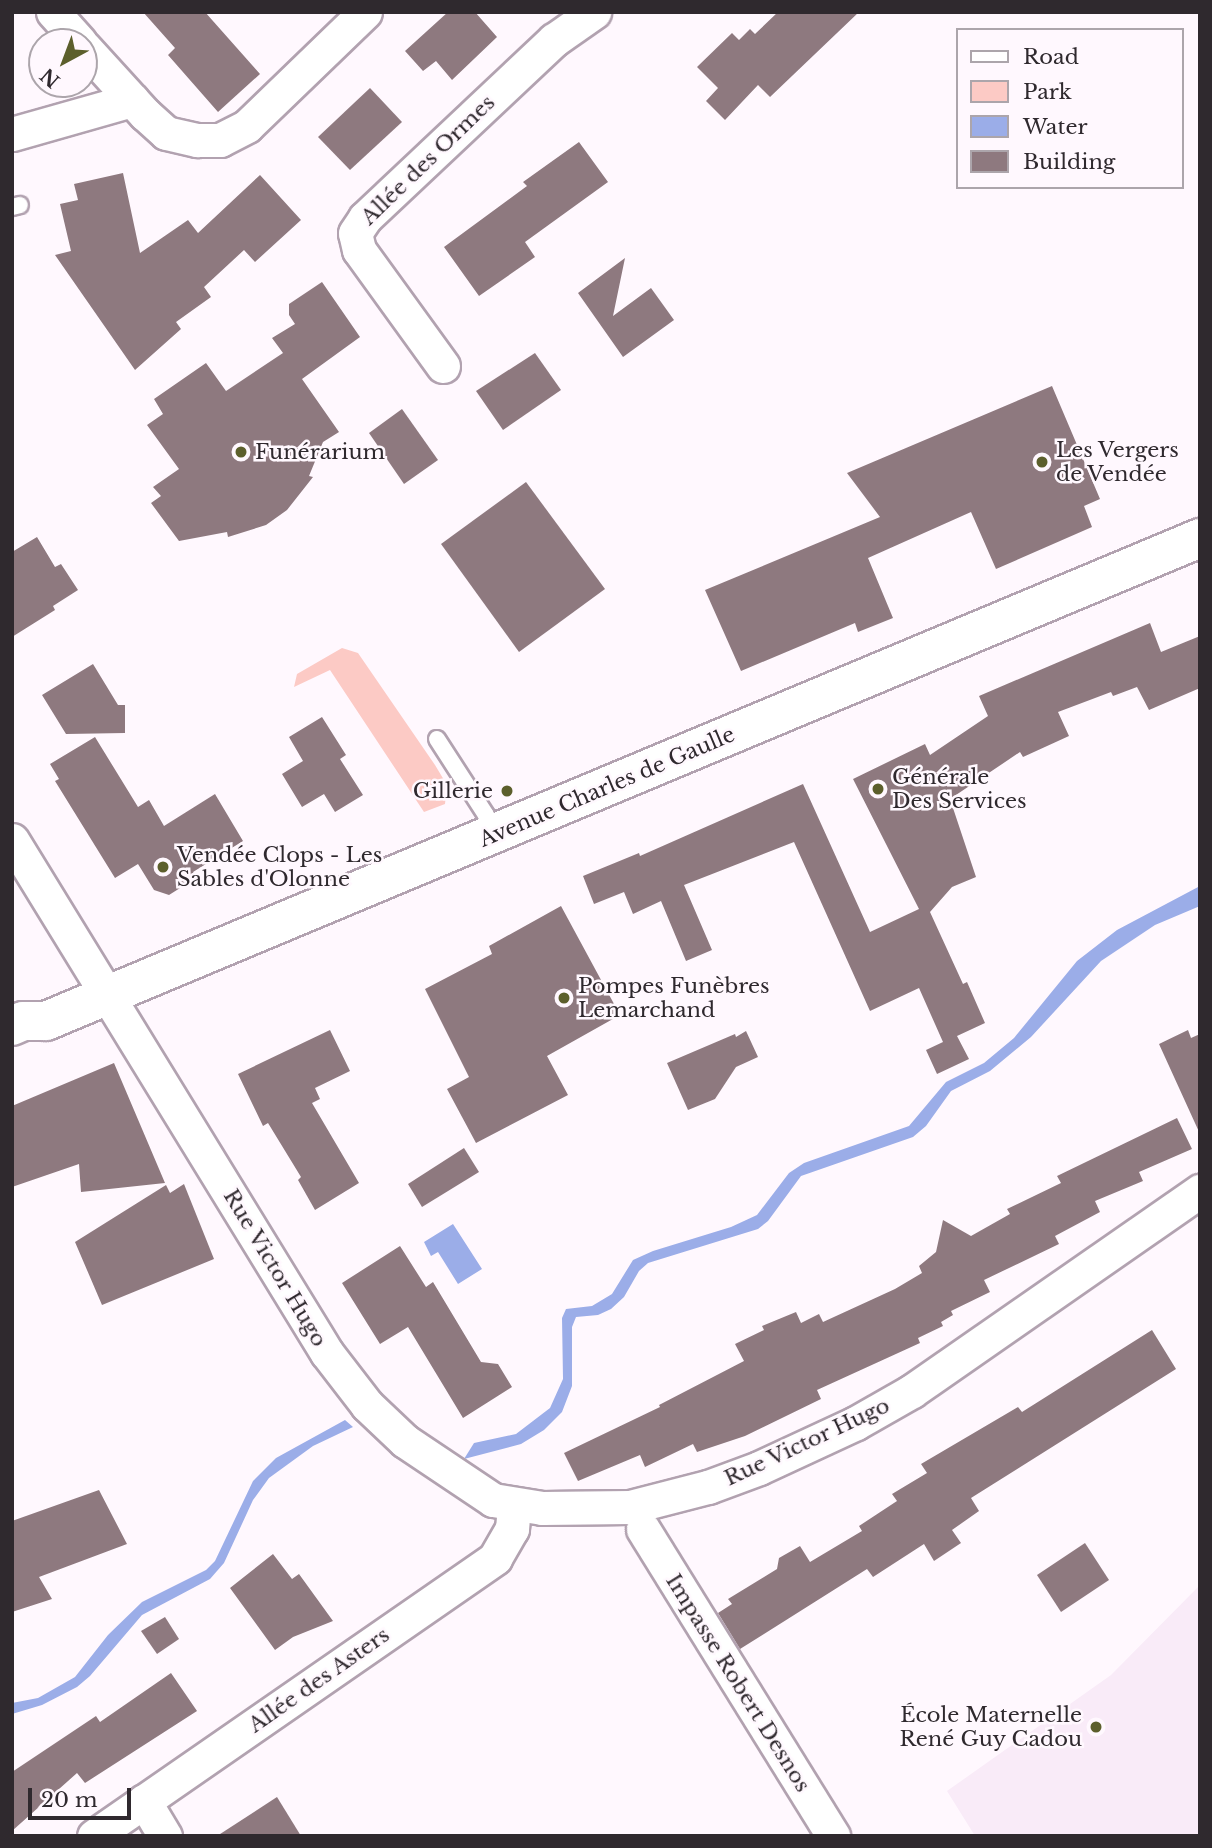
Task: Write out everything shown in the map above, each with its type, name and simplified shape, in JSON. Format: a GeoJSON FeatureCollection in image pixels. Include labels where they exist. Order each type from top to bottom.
{"type":"FeatureCollection","features":[{"type":"Feature","properties":{"kind":"main road","name":"Avenue Charles de Gaulle"},"geometry":{"type":"LineString","coordinates":[[12,1026],[23,1021],[46,1021],[1200,538]]}},
{"type":"Feature","properties":{"kind":"street"},"geometry":{"type":"LineString","coordinates":[[53,12],[67,28]]}},
{"type":"Feature","properties":{"kind":"street"},"geometry":{"type":"LineString","coordinates":[[98,62],[166,133],[197,140],[220,140],[247,126],[365,12]]}},
{"type":"Feature","properties":{"kind":"street","name":"Allée des Ormes"},"geometry":{"type":"LineString","coordinates":[[443,366],[359,250],[355,233],[365,218],[554,40],[594,12]]}},
{"type":"Feature","properties":{"kind":"street"},"geometry":{"type":"LineString","coordinates":[[12,134],[132,100]]}},
{"type":"Feature","properties":{"kind":"street","name":"Rue Victor Hugo"},"geometry":{"type":"LineString","coordinates":[[12,840],[327,1353],[367,1405],[405,1441],[493,1500],[590,1510],[630,1507],[708,1487],[759,1468],[856,1423],[912,1391],[1200,1191]]}},
{"type":"Feature","properties":{"kind":"street","name":"Allée des Asters"},"geometry":{"type":"LineString","coordinates":[[94,1836],[495,1558],[512,1529],[514,1504]]}},
{"type":"Feature","properties":{"kind":"street","name":"Impasse Robert Desnos"},"geometry":{"type":"LineString","coordinates":[[643,1529],[830,1832]]}},
{"type":"Feature","properties":{"kind":"street"},"geometry":{"type":"LineString","coordinates":[[144,1801],[165,1836]]}},
{"type":"Feature","properties":{"kind":"lane"},"geometry":{"type":"LineString","coordinates":[[437,739],[486,815],[492,835]]}},
{"type":"Feature","properties":{"kind":"shaded area","name":"École Maternelle René Guy Cadou"},"geometry":{"type":"Polygon","coordinates":[[[1200,1585],[1200,1836],[975,1836],[947,1791],[1111,1675],[1200,1585]]]}},
{"type":"Feature","properties":{"kind":"green space"},"geometry":{"type":"Polygon","coordinates":[[[342,648],[358,653],[435,765],[447,785],[445,804],[424,812],[330,670],[294,687],[297,674],[342,648]]]}},
{"type":"Feature","properties":{"kind":"water"},"geometry":{"type":"Polygon","coordinates":[[[1200,886],[1200,906],[1155,925],[1101,961],[1031,1037],[990,1071],[951,1091],[926,1126],[913,1137],[801,1176],[768,1221],[758,1229],[648,1263],[639,1271],[624,1297],[611,1309],[598,1315],[576,1317],[572,1327],[572,1386],[562,1412],[544,1430],[521,1444],[464,1459],[474,1443],[516,1434],[550,1408],[563,1379],[562,1318],[566,1309],[592,1306],[612,1294],[633,1260],[653,1251],[731,1227],[757,1215],[789,1173],[804,1163],[909,1126],[946,1082],[984,1063],[1014,1038],[1077,961],[1117,930],[1200,886]]]}},
{"type":"Feature","properties":{"kind":"water"},"geometry":{"type":"Polygon","coordinates":[[[453,1224],[482,1269],[458,1284],[438,1252],[431,1256],[424,1242],[453,1224]]]}},
{"type":"Feature","properties":{"kind":"water"},"geometry":{"type":"Polygon","coordinates":[[[345,1420],[353,1427],[313,1446],[269,1478],[253,1500],[224,1563],[210,1579],[142,1615],[90,1676],[77,1687],[42,1705],[12,1714],[12,1703],[38,1698],[75,1677],[108,1635],[142,1602],[206,1570],[215,1561],[253,1481],[276,1458],[345,1420]]]}},
{"type":"Feature","properties":{"kind":"building"},"geometry":{"type":"Polygon","coordinates":[[[143,12],[205,12],[260,74],[218,112],[168,55],[175,48],[143,12]]]}},
{"type":"Feature","properties":{"kind":"building"},"geometry":{"type":"Polygon","coordinates":[[[448,12],[475,12],[497,37],[452,80],[436,61],[423,71],[405,51],[448,12]]]}},
{"type":"Feature","properties":{"kind":"building"},"geometry":{"type":"Polygon","coordinates":[[[778,12],[859,12],[770,97],[758,85],[725,120],[706,101],[718,88],[697,67],[732,33],[739,40],[750,29],[755,34],[778,12]]]}},
{"type":"Feature","properties":{"kind":"building"},"geometry":{"type":"Polygon","coordinates":[[[370,88],[402,122],[350,170],[318,137],[370,88]]]}},
{"type":"Feature","properties":{"kind":"building"},"geometry":{"type":"Polygon","coordinates":[[[579,142],[608,182],[525,242],[535,257],[479,296],[444,247],[527,186],[523,182],[579,142]]]}},
{"type":"Feature","properties":{"kind":"building"},"geometry":{"type":"Polygon","coordinates":[[[123,173],[140,253],[188,220],[198,233],[260,175],[301,220],[255,262],[244,250],[204,287],[211,297],[176,322],[181,329],[135,370],[55,255],[71,251],[60,204],[78,200],[74,184],[123,173]]]}},
{"type":"Feature","properties":{"kind":"building"},"geometry":{"type":"Polygon","coordinates":[[[625,258],[613,316],[651,288],[674,320],[623,357],[578,293],[625,258]]]}},
{"type":"Feature","properties":{"kind":"building","name":"Funérarium"},"geometry":{"type":"Polygon","coordinates":[[[322,282],[360,337],[302,379],[339,432],[323,442],[309,476],[313,477],[287,510],[266,525],[228,537],[227,532],[179,541],[151,503],[161,496],[153,487],[179,469],[147,425],[163,414],[154,399],[206,363],[226,391],[283,353],[272,338],[295,324],[289,315],[289,304],[322,282]]]}},
{"type":"Feature","properties":{"kind":"building"},"geometry":{"type":"Polygon","coordinates":[[[535,353],[561,390],[503,430],[476,391],[535,353]]]}},
{"type":"Feature","properties":{"kind":"building"},"geometry":{"type":"Polygon","coordinates":[[[1052,386],[1100,499],[1084,506],[1092,527],[996,569],[971,512],[868,558],[893,618],[858,632],[855,623],[741,671],[705,590],[880,517],[847,473],[1052,386]]]}},
{"type":"Feature","properties":{"kind":"building"},"geometry":{"type":"Polygon","coordinates":[[[402,409],[438,460],[404,484],[369,433],[402,409]]]}},
{"type":"Feature","properties":{"kind":"building"},"geometry":{"type":"Polygon","coordinates":[[[526,482],[605,589],[519,652],[441,544],[526,482]]]}},
{"type":"Feature","properties":{"kind":"building"},"geometry":{"type":"Polygon","coordinates":[[[37,537],[55,567],[61,564],[78,590],[53,606],[55,610],[12,637],[12,552],[37,537]]]}},
{"type":"Feature","properties":{"kind":"building"},"geometry":{"type":"Polygon","coordinates":[[[1150,623],[1161,652],[1200,636],[1200,688],[1149,710],[1137,687],[1113,696],[1111,692],[1058,712],[1069,736],[1023,757],[1020,752],[950,799],[976,877],[952,887],[930,912],[963,984],[967,982],[985,1023],[957,1036],[969,1059],[937,1074],[926,1050],[943,1042],[919,988],[870,1011],[794,842],[684,885],[712,950],[686,961],[661,901],[633,914],[624,892],[594,904],[583,876],[639,853],[640,856],[803,784],[870,932],[919,909],[853,779],[925,744],[930,755],[988,716],[979,696],[1150,623]]]}},
{"type":"Feature","properties":{"kind":"building"},"geometry":{"type":"Polygon","coordinates":[[[93,664],[118,705],[125,705],[125,733],[66,734],[42,695],[93,664]]]}},
{"type":"Feature","properties":{"kind":"building"},"geometry":{"type":"Polygon","coordinates":[[[322,717],[346,755],[340,759],[363,795],[335,812],[324,794],[302,807],[282,774],[303,761],[289,737],[322,717]]]}},
{"type":"Feature","properties":{"kind":"building"},"geometry":{"type":"Polygon","coordinates":[[[95,737],[138,807],[149,800],[164,826],[215,794],[243,841],[193,872],[196,878],[169,895],[154,890],[138,864],[115,878],[55,781],[59,779],[50,764],[95,737]]]}},
{"type":"Feature","properties":{"kind":"building"},"geometry":{"type":"Polygon","coordinates":[[[561,906],[620,1015],[547,1056],[568,1095],[476,1143],[447,1089],[469,1077],[425,989],[492,954],[489,946],[561,906]]]}},
{"type":"Feature","properties":{"kind":"building"},"geometry":{"type":"Polygon","coordinates":[[[330,1030],[350,1071],[315,1088],[320,1099],[312,1103],[359,1183],[315,1210],[298,1180],[301,1177],[268,1123],[263,1126],[238,1074],[330,1030]]]}},
{"type":"Feature","properties":{"kind":"building"},"geometry":{"type":"Polygon","coordinates":[[[1188,1030],[1191,1038],[1200,1034],[1200,1134],[1159,1044],[1188,1030]]]}},
{"type":"Feature","properties":{"kind":"building"},"geometry":{"type":"Polygon","coordinates":[[[746,1031],[758,1057],[736,1067],[715,1099],[688,1110],[667,1063],[746,1031]]]}},
{"type":"Feature","properties":{"kind":"building"},"geometry":{"type":"Polygon","coordinates":[[[114,1063],[165,1183],[81,1192],[79,1164],[12,1187],[12,1106],[114,1063]]]}},
{"type":"Feature","properties":{"kind":"building"},"geometry":{"type":"Polygon","coordinates":[[[1177,1118],[1192,1149],[1139,1172],[1143,1181],[1095,1201],[1100,1212],[1055,1236],[1059,1244],[984,1280],[990,1292],[951,1311],[953,1315],[941,1322],[943,1326],[918,1338],[920,1343],[817,1390],[821,1399],[745,1436],[697,1452],[693,1444],[645,1467],[640,1455],[578,1481],[564,1453],[660,1407],[659,1405],[744,1361],[735,1344],[764,1330],[762,1326],[796,1312],[801,1323],[819,1314],[823,1322],[895,1289],[922,1273],[919,1266],[936,1252],[943,1220],[971,1236],[1010,1214],[1007,1209],[1061,1183],[1057,1176],[1177,1118]]]}},
{"type":"Feature","properties":{"kind":"building"},"geometry":{"type":"Polygon","coordinates":[[[464,1148],[479,1172],[422,1207],[408,1184],[464,1148]]]}},
{"type":"Feature","properties":{"kind":"building"},"geometry":{"type":"Polygon","coordinates":[[[184,1184],[214,1259],[102,1305],[75,1242],[166,1185],[170,1193],[184,1184]]]}},
{"type":"Feature","properties":{"kind":"building"},"geometry":{"type":"Polygon","coordinates":[[[400,1246],[426,1287],[433,1282],[481,1362],[498,1364],[512,1387],[463,1418],[408,1327],[380,1344],[342,1283],[400,1246]]]}},
{"type":"Feature","properties":{"kind":"building"},"geometry":{"type":"Polygon","coordinates":[[[1152,1330],[1176,1369],[971,1498],[979,1511],[952,1530],[961,1543],[934,1561],[924,1544],[873,1577],[867,1569],[740,1649],[718,1613],[732,1604],[728,1599],[777,1569],[779,1558],[800,1546],[810,1562],[862,1531],[859,1526],[897,1501],[892,1494],[927,1473],[921,1464],[1018,1407],[1022,1412],[1152,1330]]]}},
{"type":"Feature","properties":{"kind":"building"},"geometry":{"type":"Polygon","coordinates":[[[99,1490],[127,1544],[39,1577],[52,1599],[12,1612],[12,1521],[99,1490]]]}},
{"type":"Feature","properties":{"kind":"building"},"geometry":{"type":"Polygon","coordinates":[[[1085,1543],[1109,1580],[1061,1612],[1037,1575],[1085,1543]]]}},
{"type":"Feature","properties":{"kind":"building"},"geometry":{"type":"Polygon","coordinates":[[[273,1554],[292,1579],[299,1574],[333,1621],[293,1637],[275,1650],[230,1588],[273,1554]]]}},
{"type":"Feature","properties":{"kind":"building"},"geometry":{"type":"Polygon","coordinates":[[[165,1617],[179,1639],[157,1654],[141,1631],[165,1617]]]}},
{"type":"Feature","properties":{"kind":"building"},"geometry":{"type":"Polygon","coordinates":[[[171,1673],[197,1711],[85,1783],[77,1773],[12,1831],[12,1772],[96,1716],[100,1722],[171,1673]]]}},
{"type":"Feature","properties":{"kind":"building"},"geometry":{"type":"Polygon","coordinates":[[[277,1797],[301,1836],[217,1836],[277,1797]]]}},
{"type":"Feature","properties":{"kind":"place","name":"Funérarium"},"geometry":{"type":"Point","coordinates":[241,452]}},
{"type":"Feature","properties":{"kind":"place","name":"Les Vergers de Vendée"},"geometry":{"type":"Point","coordinates":[1042,462]}},
{"type":"Feature","properties":{"kind":"place","name":"Générale Des Services"},"geometry":{"type":"Point","coordinates":[878,789]}},
{"type":"Feature","properties":{"kind":"place","name":"Gillerie"},"geometry":{"type":"Point","coordinates":[507,791]}},
{"type":"Feature","properties":{"kind":"place","name":"Vendée Clops - Les Sables d'Olonne"},"geometry":{"type":"Point","coordinates":[163,867]}},
{"type":"Feature","properties":{"kind":"place","name":"Pompes Funèbres Lemarchand"},"geometry":{"type":"Point","coordinates":[564,998]}},
{"type":"Feature","properties":{"kind":"place","name":"École Maternelle René Guy Cadou"},"geometry":{"type":"Point","coordinates":[1096,1727]}}]}
